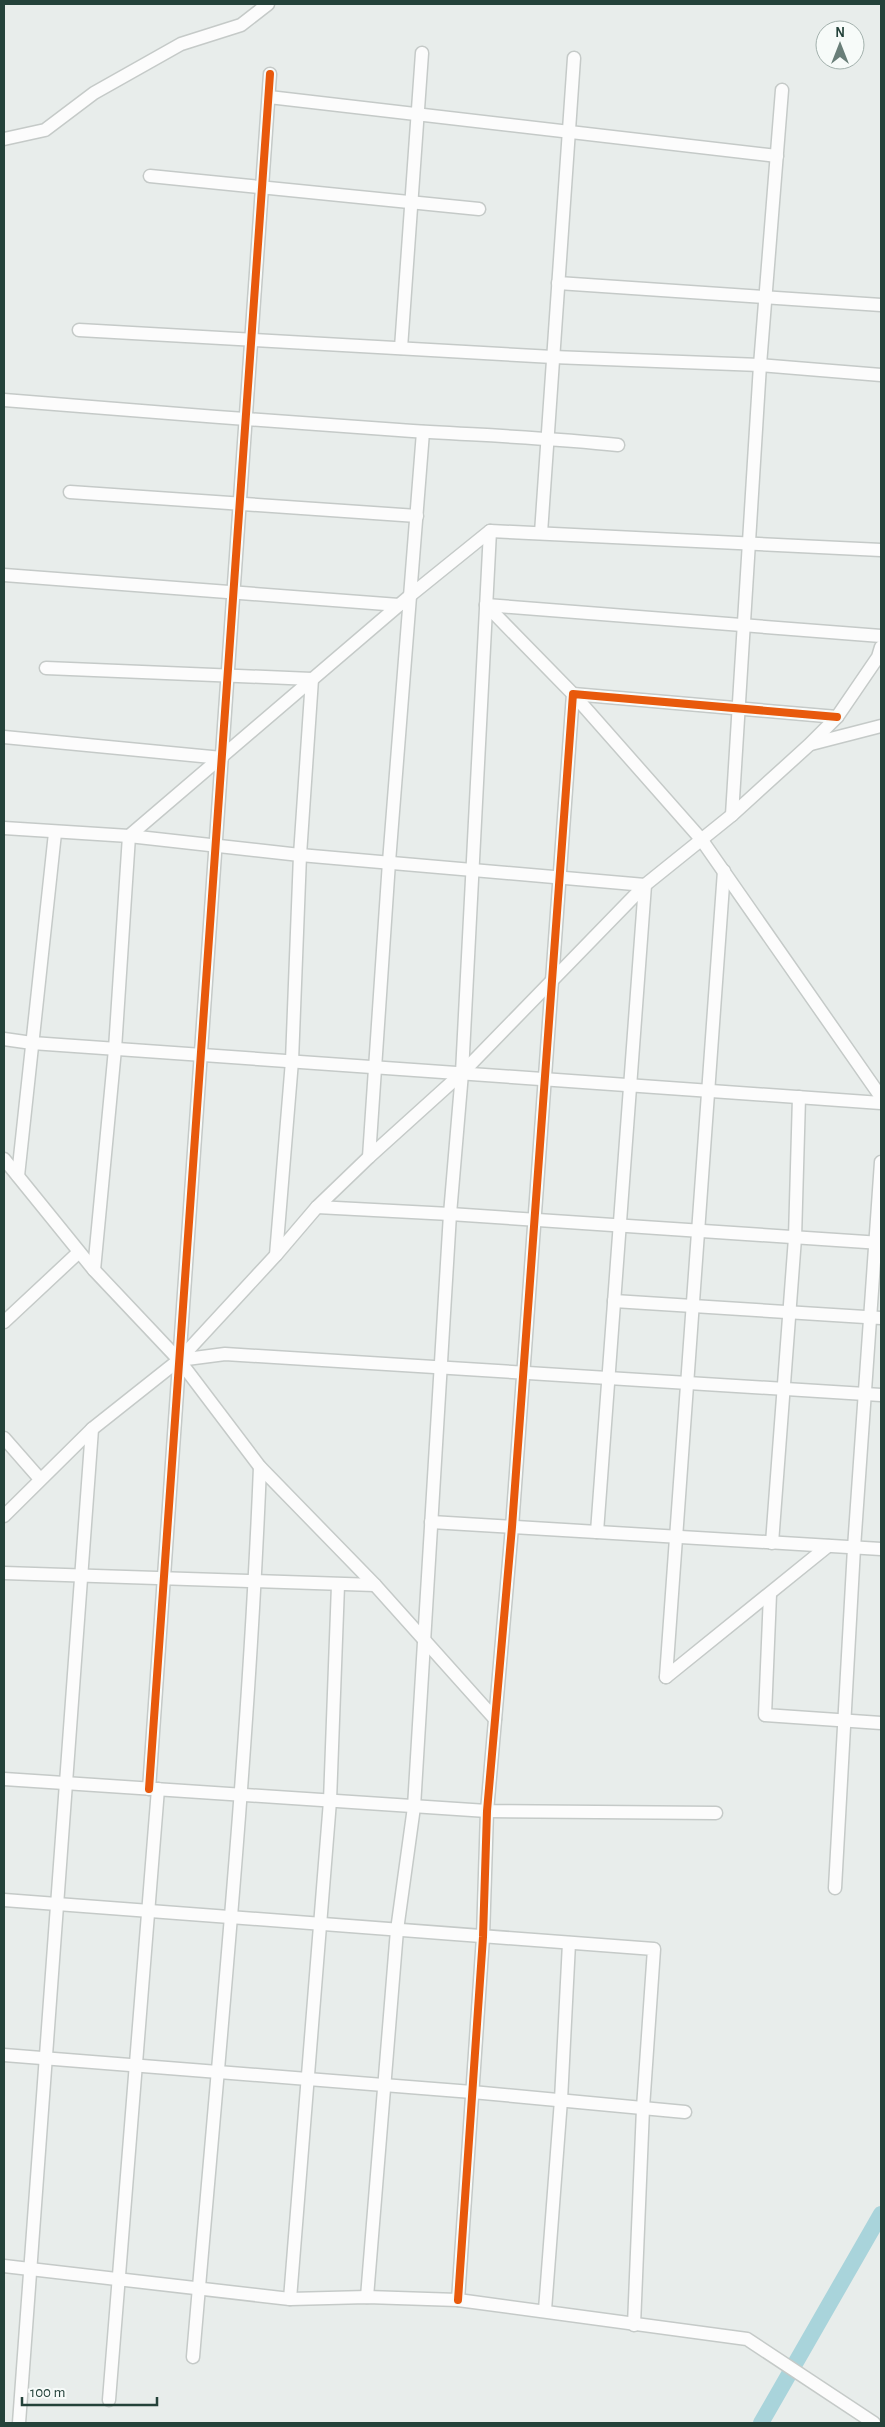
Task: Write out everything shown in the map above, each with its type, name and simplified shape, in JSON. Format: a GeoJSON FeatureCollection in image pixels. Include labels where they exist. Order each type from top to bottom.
{"type":"FeatureCollection","features":[{"type":"Feature","properties":{"kind":"street"},"geometry":{"type":"LineString","coordinates":[[4,140],[45,130],[94,93],[181,44],[241,25],[268,4]]}},
{"type":"Feature","properties":{"kind":"street"},"geometry":{"type":"LineString","coordinates":[[401,348],[422,53]]}},
{"type":"Feature","properties":{"kind":"street"},"geometry":{"type":"LineString","coordinates":[[541,533],[574,58]]}},
{"type":"Feature","properties":{"kind":"street"},"geometry":{"type":"LineString","coordinates":[[109,2400],[148,1911],[164,1578],[270,74]]}},
{"type":"Feature","properties":{"kind":"street"},"geometry":{"type":"LineString","coordinates":[[732,815],[760,365],[782,90]]}},
{"type":"Feature","properties":{"kind":"street"},"geometry":{"type":"LineString","coordinates":[[268,97],[777,156]]}},
{"type":"Feature","properties":{"kind":"street"},"geometry":{"type":"LineString","coordinates":[[150,176],[479,209]]}},
{"type":"Feature","properties":{"kind":"street"},"geometry":{"type":"LineString","coordinates":[[558,283],[881,305]]}},
{"type":"Feature","properties":{"kind":"street"},"geometry":{"type":"LineString","coordinates":[[79,330],[553,357],[760,365],[881,376]]}},
{"type":"Feature","properties":{"kind":"street"},"geometry":{"type":"LineString","coordinates":[[4,400],[246,420],[423,432],[548,437],[618,445]]}},
{"type":"Feature","properties":{"kind":"street"},"geometry":{"type":"LineString","coordinates":[[369,1157],[389,862],[412,594],[423,432]]}},
{"type":"Feature","properties":{"kind":"street"},"geometry":{"type":"LineString","coordinates":[[70,492],[417,516]]}},
{"type":"Feature","properties":{"kind":"street"},"geometry":{"type":"LineString","coordinates":[[94,1270],[115,1049],[129,836],[412,594],[490,531],[881,550]]}},
{"type":"Feature","properties":{"kind":"street"},"geometry":{"type":"LineString","coordinates":[[368,2297],[397,1930],[414,1806],[450,1214],[462,1073],[490,531]]}},
{"type":"Feature","properties":{"kind":"street"},"geometry":{"type":"LineString","coordinates":[[4,575],[399,605]]}},
{"type":"Feature","properties":{"kind":"street"},"geometry":{"type":"LineString","coordinates":[[486,605],[881,636]]}},
{"type":"Feature","properties":{"kind":"street"},"geometry":{"type":"LineString","coordinates":[[486,605],[573,694],[701,839],[881,1097]]}},
{"type":"Feature","properties":{"kind":"street"},"geometry":{"type":"LineString","coordinates":[[4,1516],[92,1429],[179,1360],[276,1255],[317,1207],[462,1073],[644,885],[732,815],[809,745],[837,716],[878,657],[881,647]]}},
{"type":"Feature","properties":{"kind":"street"},"geometry":{"type":"LineString","coordinates":[[46,668],[312,679]]}},
{"type":"Feature","properties":{"kind":"street"},"geometry":{"type":"LineString","coordinates":[[276,1255],[292,1061],[300,854],[312,679]]}},
{"type":"Feature","properties":{"kind":"street"},"geometry":{"type":"LineString","coordinates":[[573,694],[837,716]]}},
{"type":"Feature","properties":{"kind":"street"},"geometry":{"type":"LineString","coordinates":[[458,2300],[484,1937],[487,1812],[512,1527],[573,694]]}},
{"type":"Feature","properties":{"kind":"street"},"geometry":{"type":"LineString","coordinates":[[809,745],[881,726]]}},
{"type":"Feature","properties":{"kind":"street"},"geometry":{"type":"LineString","coordinates":[[4,737],[222,758]]}},
{"type":"Feature","properties":{"kind":"street"},"geometry":{"type":"LineString","coordinates":[[4,828],[56,833],[129,836],[215,846],[644,885]]}},
{"type":"Feature","properties":{"kind":"street"},"geometry":{"type":"LineString","coordinates":[[18,1176],[56,833]]}},
{"type":"Feature","properties":{"kind":"street"},"geometry":{"type":"LineString","coordinates":[[724,871],[666,1677],[828,1546]]}},
{"type":"Feature","properties":{"kind":"street"},"geometry":{"type":"LineString","coordinates":[[597,1532],[644,885]]}},
{"type":"Feature","properties":{"kind":"street"},"geometry":{"type":"LineString","coordinates":[[4,1039],[32,1043],[881,1103]]}},
{"type":"Feature","properties":{"kind":"street"},"geometry":{"type":"LineString","coordinates":[[772,1543],[795,1238],[799,1097]]}},
{"type":"Feature","properties":{"kind":"street"},"geometry":{"type":"LineString","coordinates":[[4,1159],[94,1270],[179,1360],[260,1467],[375,1585],[495,1719]]}},
{"type":"Feature","properties":{"kind":"street"},"geometry":{"type":"LineString","coordinates":[[835,1888],[854,1548],[865,1394],[876,1318],[881,1162]]}},
{"type":"Feature","properties":{"kind":"street"},"geometry":{"type":"LineString","coordinates":[[317,1207],[450,1214],[878,1243]]}},
{"type":"Feature","properties":{"kind":"street"},"geometry":{"type":"LineString","coordinates":[[4,1322],[79,1252]]}},
{"type":"Feature","properties":{"kind":"street"},"geometry":{"type":"LineString","coordinates":[[614,1302],[876,1318]]}},
{"type":"Feature","properties":{"kind":"street"},"geometry":{"type":"LineString","coordinates":[[179,1360],[225,1354],[881,1395]]}},
{"type":"Feature","properties":{"kind":"street"},"geometry":{"type":"LineString","coordinates":[[19,2423],[92,1429]]}},
{"type":"Feature","properties":{"kind":"street"},"geometry":{"type":"LineString","coordinates":[[4,1438],[40,1479]]}},
{"type":"Feature","properties":{"kind":"street"},"geometry":{"type":"LineString","coordinates":[[193,2357],[240,1795],[255,1581],[260,1467]]}},
{"type":"Feature","properties":{"kind":"street"},"geometry":{"type":"LineString","coordinates":[[431,1522],[881,1549]]}},
{"type":"Feature","properties":{"kind":"street"},"geometry":{"type":"LineString","coordinates":[[4,1573],[375,1585]]}},
{"type":"Feature","properties":{"kind":"street"},"geometry":{"type":"LineString","coordinates":[[290,2299],[330,1801],[338,1585]]}},
{"type":"Feature","properties":{"kind":"street"},"geometry":{"type":"LineString","coordinates":[[770,1594],[765,1716],[881,1723]]}},
{"type":"Feature","properties":{"kind":"street"},"geometry":{"type":"LineString","coordinates":[[4,1779],[487,1812],[716,1813]]}},
{"type":"Feature","properties":{"kind":"street"},"geometry":{"type":"LineString","coordinates":[[4,1900],[654,1949],[643,2108],[634,2325]]}},
{"type":"Feature","properties":{"kind":"street"},"geometry":{"type":"LineString","coordinates":[[545,2310],[561,2100],[569,1943]]}},
{"type":"Feature","properties":{"kind":"street"},"geometry":{"type":"LineString","coordinates":[[4,2055],[386,2087],[472,2092],[685,2112]]}},
{"type":"Feature","properties":{"kind":"street"},"geometry":{"type":"LineString","coordinates":[[4,2266],[290,2299],[368,2297],[458,2300],[545,2310],[634,2325],[747,2339],[874,2423]]}},
{"type":"Feature","properties":{"kind":"waterway"},"geometry":{"type":"LineString","coordinates":[[761,2423],[881,2214]]}},
{"type":"Feature","properties":{"kind":"cycle path"},"geometry":{"type":"LineString","coordinates":[[149,1789],[270,74]]}},
{"type":"Feature","properties":{"kind":"cycle path"},"geometry":{"type":"LineString","coordinates":[[458,2300],[483,1937],[487,1811],[512,1527],[573,694],[837,717]]}}]}
